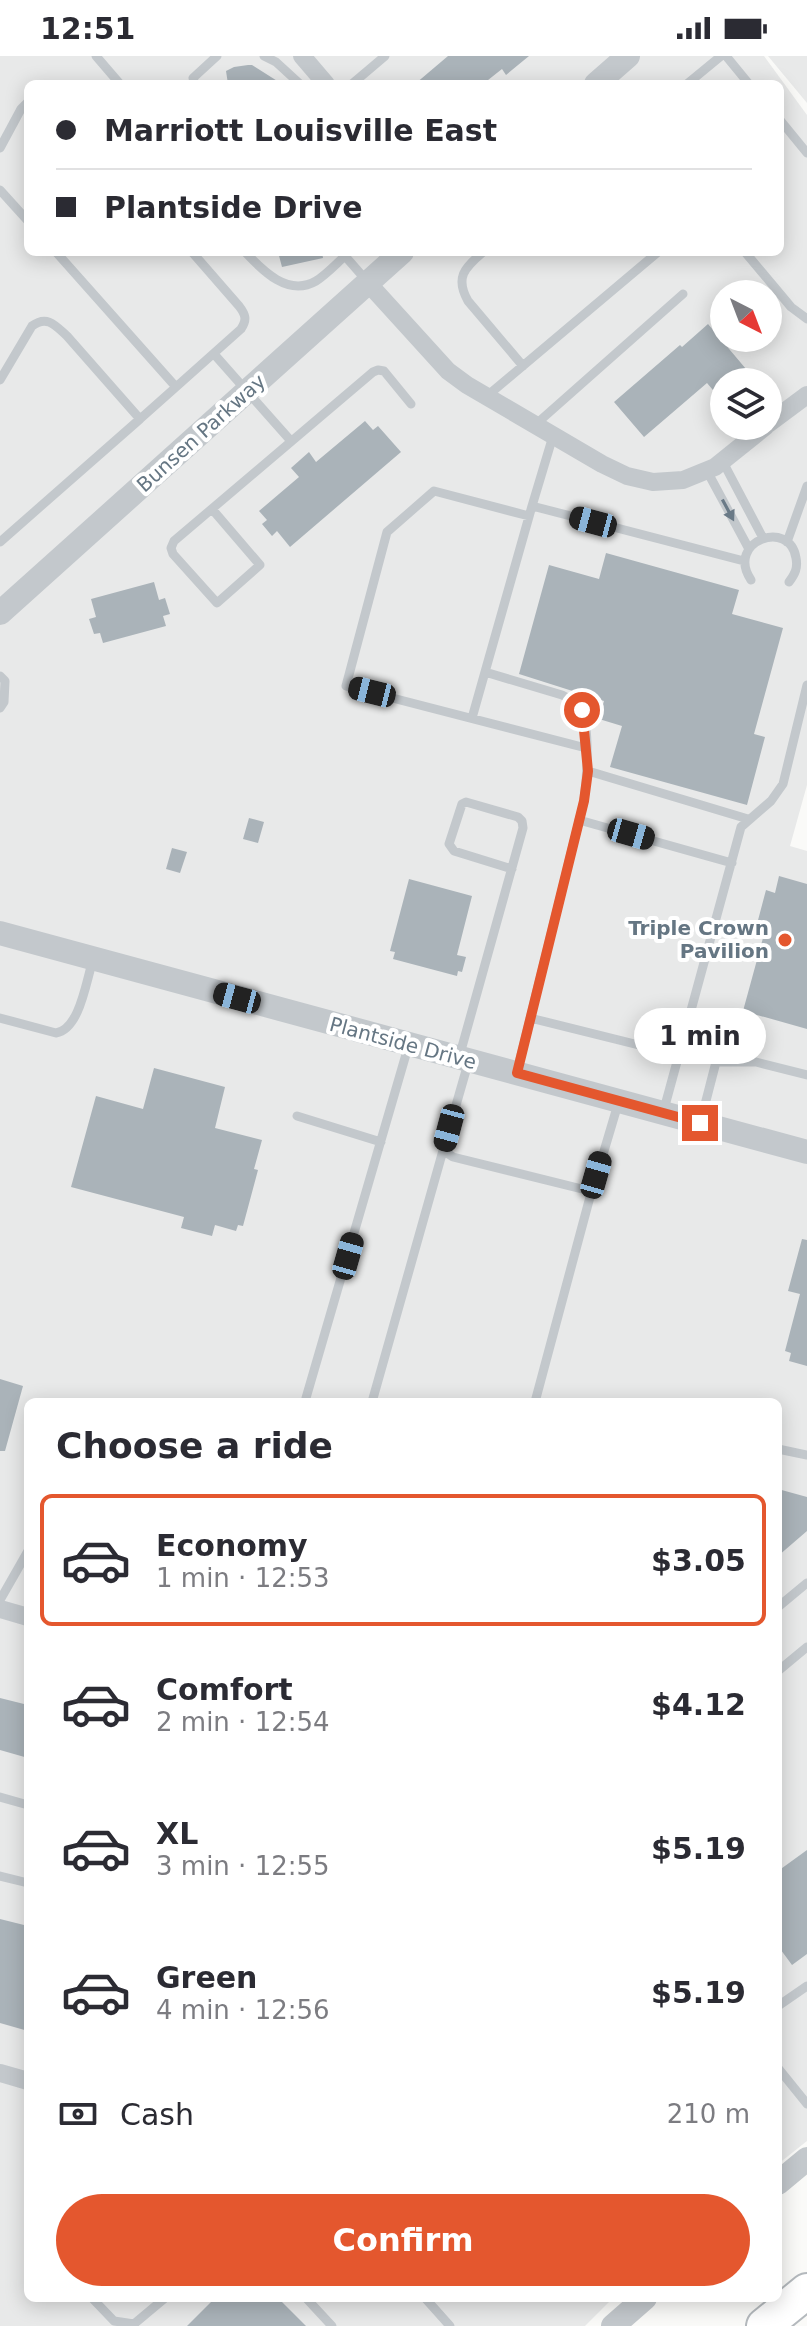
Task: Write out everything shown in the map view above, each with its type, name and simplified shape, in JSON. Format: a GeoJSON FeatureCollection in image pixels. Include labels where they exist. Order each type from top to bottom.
{"type":"FeatureCollection","features":[{"type":"Feature","properties":{"kind":"highway"},"geometry":{"type":"LineString","coordinates":[[764,2326],[807,2291]]}},
{"type":"Feature","properties":{"kind":"street"},"geometry":{"type":"LineString","coordinates":[[302,56],[323,80]]}},
{"type":"Feature","properties":{"kind":"street"},"geometry":{"type":"LineString","coordinates":[[601,80],[628,56]]}},
{"type":"Feature","properties":{"kind":"street","name":"Bunsen Parkway"},"geometry":{"type":"LineString","coordinates":[[0,613],[398,256]]}},
{"type":"Feature","properties":{"kind":"street"},"geometry":{"type":"LineString","coordinates":[[368,283],[448,371],[602,464],[641,480],[683,480],[715,466],[748,440]]}},
{"type":"Feature","properties":{"kind":"street"},"geometry":{"type":"LineString","coordinates":[[782,414],[807,395]]}},
{"type":"Feature","properties":{"kind":"street","name":"Plantside Drive"},"geometry":{"type":"LineString","coordinates":[[0,933],[807,1152]]}},
{"type":"Feature","properties":{"kind":"street"},"geometry":{"type":"LineString","coordinates":[[0,1609],[24,1616]]}},
{"type":"Feature","properties":{"kind":"street"},"geometry":{"type":"LineString","coordinates":[[0,2073],[24,2080]]}},
{"type":"Feature","properties":{"kind":"street"},"geometry":{"type":"LineString","coordinates":[[782,2180],[807,2159]]}},
{"type":"Feature","properties":{"kind":"street"},"geometry":{"type":"LineString","coordinates":[[613,2326],[640,2302]]}},
{"type":"Feature","properties":{"kind":"lane"},"geometry":{"type":"LineString","coordinates":[[96,56],[117,80]]}},
{"type":"Feature","properties":{"kind":"lane"},"geometry":{"type":"LineString","coordinates":[[194,80],[217,56]]}},
{"type":"Feature","properties":{"kind":"lane"},"geometry":{"type":"LineString","coordinates":[[264,56],[276,62],[296,80]]}},
{"type":"Feature","properties":{"kind":"lane"},"geometry":{"type":"LineString","coordinates":[[357,80],[385,56]]}},
{"type":"Feature","properties":{"kind":"lane"},"geometry":{"type":"LineString","coordinates":[[692,80],[724,56],[745,80]]}},
{"type":"Feature","properties":{"kind":"lane"},"geometry":{"type":"LineString","coordinates":[[0,148],[24,106]]}},
{"type":"Feature","properties":{"kind":"lane"},"geometry":{"type":"LineString","coordinates":[[784,125],[807,153]]}},
{"type":"Feature","properties":{"kind":"lane"},"geometry":{"type":"LineString","coordinates":[[0,190],[24,217]]}},
{"type":"Feature","properties":{"kind":"lane"},"geometry":{"type":"LineString","coordinates":[[60,256],[176,387]]}},
{"type":"Feature","properties":{"kind":"lane"},"geometry":{"type":"LineString","coordinates":[[0,542],[246,323],[245,314],[195,256]]}},
{"type":"Feature","properties":{"kind":"lane"},"geometry":{"type":"LineString","coordinates":[[249,256],[263,272],[278,281],[302,287],[317,281],[343,256]]}},
{"type":"Feature","properties":{"kind":"lane"},"geometry":{"type":"LineString","coordinates":[[347,256],[368,283]]}},
{"type":"Feature","properties":{"kind":"lane"},"geometry":{"type":"LineString","coordinates":[[478,256],[468,264],[461,277],[462,290],[523,366]]}},
{"type":"Feature","properties":{"kind":"lane"},"geometry":{"type":"LineString","coordinates":[[487,396],[653,256]]}},
{"type":"Feature","properties":{"kind":"lane"},"geometry":{"type":"LineString","coordinates":[[748,256],[791,307],[807,319]]}},
{"type":"Feature","properties":{"kind":"lane"},"geometry":{"type":"LineString","coordinates":[[535,425],[683,294]]}},
{"type":"Feature","properties":{"kind":"lane"},"geometry":{"type":"LineString","coordinates":[[0,380],[32,326],[39,321],[48,321],[67,336],[140,419]]}},
{"type":"Feature","properties":{"kind":"lane"},"geometry":{"type":"LineString","coordinates":[[214,354],[291,441]]}},
{"type":"Feature","properties":{"kind":"lane"},"geometry":{"type":"LineString","coordinates":[[212,509],[260,565],[217,603],[173,554],[171,548],[174,541],[373,372],[384,371],[411,404]]}},
{"type":"Feature","properties":{"kind":"lane"},"geometry":{"type":"LineString","coordinates":[[472,718],[553,436]]}},
{"type":"Feature","properties":{"kind":"lane"},"geometry":{"type":"LineString","coordinates":[[715,466],[763,538]]}},
{"type":"Feature","properties":{"kind":"lane"},"geometry":{"type":"LineString","coordinates":[[715,466],[749,549]]}},
{"type":"Feature","properties":{"kind":"lane"},"geometry":{"type":"LineString","coordinates":[[787,542],[807,486]]}},
{"type":"Feature","properties":{"kind":"lane"},"geometry":{"type":"LineString","coordinates":[[586,748],[346,686],[387,532],[434,491],[744,561]]}},
{"type":"Feature","properties":{"kind":"lane"},"geometry":{"type":"LineString","coordinates":[[751,580],[744,561],[749,549],[758,540],[775,537],[787,542],[796,557],[796,571],[789,582]]}},
{"type":"Feature","properties":{"kind":"lane"},"geometry":{"type":"LineString","coordinates":[[796,557],[807,560]]}},
{"type":"Feature","properties":{"kind":"lane"},"geometry":{"type":"LineString","coordinates":[[485,672],[573,701],[582,710],[588,771],[579,820],[517,1073]]}},
{"type":"Feature","properties":{"kind":"lane"},"geometry":{"type":"LineString","coordinates":[[0,676],[5,681],[4,702],[0,708]]}},
{"type":"Feature","properties":{"kind":"lane"},"geometry":{"type":"LineString","coordinates":[[663,1113],[741,827],[771,801],[783,784],[807,685]]}},
{"type":"Feature","properties":{"kind":"lane"},"geometry":{"type":"LineString","coordinates":[[588,771],[748,819]]}},
{"type":"Feature","properties":{"kind":"lane"},"geometry":{"type":"LineString","coordinates":[[373,1398],[444,1147],[523,828],[518,817],[466,802],[462,804],[450,848],[512,869]]}},
{"type":"Feature","properties":{"kind":"lane"},"geometry":{"type":"LineString","coordinates":[[579,820],[732,863]]}},
{"type":"Feature","properties":{"kind":"lane"},"geometry":{"type":"LineString","coordinates":[[0,1018],[56,1033],[63,1032],[74,1021],[93,959]]}},
{"type":"Feature","properties":{"kind":"lane"},"geometry":{"type":"LineString","coordinates":[[530,1018],[679,1055]]}},
{"type":"Feature","properties":{"kind":"lane"},"geometry":{"type":"LineString","coordinates":[[306,1398],[409,1044]]}},
{"type":"Feature","properties":{"kind":"lane"},"geometry":{"type":"LineString","coordinates":[[700,1123],[716,1062],[756,1062],[807,1075]]}},
{"type":"Feature","properties":{"kind":"lane"},"geometry":{"type":"LineString","coordinates":[[536,1398],[619,1101]]}},
{"type":"Feature","properties":{"kind":"lane"},"geometry":{"type":"LineString","coordinates":[[297,1116],[381,1142]]}},
{"type":"Feature","properties":{"kind":"lane"},"geometry":{"type":"LineString","coordinates":[[444,1147],[453,1157],[582,1189],[590,1186],[596,1175]]}},
{"type":"Feature","properties":{"kind":"lane"},"geometry":{"type":"LineString","coordinates":[[782,1450],[807,1455]]}},
{"type":"Feature","properties":{"kind":"lane"},"geometry":{"type":"LineString","coordinates":[[0,1600],[24,1558]]}},
{"type":"Feature","properties":{"kind":"lane"},"geometry":{"type":"LineString","coordinates":[[782,1604],[807,1583]]}},
{"type":"Feature","properties":{"kind":"lane"},"geometry":{"type":"LineString","coordinates":[[782,1668],[807,1647]]}},
{"type":"Feature","properties":{"kind":"lane"},"geometry":{"type":"LineString","coordinates":[[0,1797],[24,1804]]}},
{"type":"Feature","properties":{"kind":"lane"},"geometry":{"type":"LineString","coordinates":[[0,1876],[24,1882]]}},
{"type":"Feature","properties":{"kind":"lane"},"geometry":{"type":"LineString","coordinates":[[782,2003],[807,1986]]}},
{"type":"Feature","properties":{"kind":"lane"},"geometry":{"type":"LineString","coordinates":[[782,2073],[807,2104]]}},
{"type":"Feature","properties":{"kind":"lane"},"geometry":{"type":"LineString","coordinates":[[96,2302],[114,2321],[134,2324],[160,2302]]}},
{"type":"Feature","properties":{"kind":"lane"},"geometry":{"type":"LineString","coordinates":[[310,2302],[332,2326]]}},
{"type":"Feature","properties":{"kind":"lane"},"geometry":{"type":"LineString","coordinates":[[429,2302],[450,2326]]}},
{"type":"Feature","properties":{"kind":"shaded area"},"geometry":{"type":"Polygon","coordinates":[[[0,56],[764,56],[781,80],[24,80],[24,256],[784,256],[784,83],[807,115],[807,785],[790,846],[807,851],[807,2141],[782,2161],[782,1398],[24,1398],[24,2302],[609,2302],[585,2326],[0,2326],[0,56]]]}},
{"type":"Feature","properties":{"kind":"shaded area"},"geometry":{"type":"Polygon","coordinates":[[[768,56],[807,56],[807,103],[768,56]]]}},
{"type":"Feature","properties":{"kind":"building"},"geometry":{"type":"Polygon","coordinates":[[[448,56],[529,56],[506,75],[502,69],[488,80],[420,80],[448,56]]]}},
{"type":"Feature","properties":{"kind":"building"},"geometry":{"type":"Polygon","coordinates":[[[252,65],[276,80],[227,80],[226,71],[252,65]]]}},
{"type":"Feature","properties":{"kind":"building"},"geometry":{"type":"Polygon","coordinates":[[[279,256],[323,256],[323,258],[282,267],[279,256]]]}},
{"type":"Feature","properties":{"kind":"building"},"geometry":{"type":"Polygon","coordinates":[[[708,324],[710,352],[732,352],[745,368],[710,368],[710,387],[707,383],[644,437],[614,402],[680,345],[682,347],[708,324]]]}},
{"type":"Feature","properties":{"kind":"building"},"geometry":{"type":"Polygon","coordinates":[[[365,421],[373,430],[378,426],[401,452],[290,547],[277,531],[272,536],[262,524],[267,520],[259,511],[299,477],[291,468],[309,452],[316,462],[365,421]]]}},
{"type":"Feature","properties":{"kind":"building"},"geometry":{"type":"Polygon","coordinates":[[[606,553],[739,590],[732,614],[783,628],[754,734],[765,737],[747,805],[610,767],[622,726],[599,719],[604,701],[519,674],[549,565],[599,579],[606,553]]]}},
{"type":"Feature","properties":{"kind":"building"},"geometry":{"type":"Polygon","coordinates":[[[154,582],[159,600],[165,598],[170,614],[163,616],[166,626],[103,643],[100,633],[94,634],[89,619],[96,617],[91,599],[154,582]]]}},
{"type":"Feature","properties":{"kind":"building"},"geometry":{"type":"Polygon","coordinates":[[[249,818],[264,822],[258,843],[243,839],[249,818]]]}},
{"type":"Feature","properties":{"kind":"building"},"geometry":{"type":"Polygon","coordinates":[[[172,848],[187,852],[180,873],[166,869],[172,848]]]}},
{"type":"Feature","properties":{"kind":"building","name":"Triple Crown Pavilion"},"geometry":{"type":"Polygon","coordinates":[[[779,876],[807,884],[807,1029],[743,1011],[766,927],[757,924],[766,890],[775,893],[779,876]]]}},
{"type":"Feature","properties":{"kind":"building"},"geometry":{"type":"Polygon","coordinates":[[[409,879],[472,896],[457,955],[466,957],[462,972],[458,971],[457,976],[393,959],[395,952],[390,951],[409,879]]]}},
{"type":"Feature","properties":{"kind":"building"},"geometry":{"type":"Polygon","coordinates":[[[154,1068],[225,1087],[215,1128],[262,1140],[254,1169],[258,1170],[243,1226],[238,1225],[236,1231],[215,1225],[212,1236],[181,1228],[184,1217],[71,1187],[96,1096],[143,1109],[154,1068]]]}},
{"type":"Feature","properties":{"kind":"building"},"geometry":{"type":"Polygon","coordinates":[[[802,1239],[807,1240],[807,1366],[789,1361],[791,1353],[785,1351],[800,1294],[788,1291],[802,1239]]]}},
{"type":"Feature","properties":{"kind":"building"},"geometry":{"type":"Polygon","coordinates":[[[0,1379],[23,1386],[5,1451],[0,1451],[0,1379]]]}},
{"type":"Feature","properties":{"kind":"building"},"geometry":{"type":"Polygon","coordinates":[[[782,1490],[807,1497],[807,1531],[782,1553],[782,1490]]]}},
{"type":"Feature","properties":{"kind":"building"},"geometry":{"type":"Polygon","coordinates":[[[0,1698],[24,1704],[24,1757],[0,1750],[0,1698]]]}},
{"type":"Feature","properties":{"kind":"building"},"geometry":{"type":"Polygon","coordinates":[[[807,1850],[807,1954],[792,1965],[782,1951],[782,1868],[807,1850]]]}},
{"type":"Feature","properties":{"kind":"building"},"geometry":{"type":"Polygon","coordinates":[[[0,1919],[24,1925],[24,2030],[0,2023],[0,1919]]]}},
{"type":"Feature","properties":{"kind":"building"},"geometry":{"type":"Polygon","coordinates":[[[211,2302],[282,2302],[306,2326],[187,2326],[211,2302]]]}},
{"type":"Feature","properties":{"kind":"place","name":"Triple Crown Pavilion"},"geometry":{"type":"Point","coordinates":[785,940]}},
{"type":"Feature","properties":{"kind":"route"},"geometry":{"type":"LineString","coordinates":[[582,710],[588,771],[584,801],[517,1073],[700,1123]]}}]}
